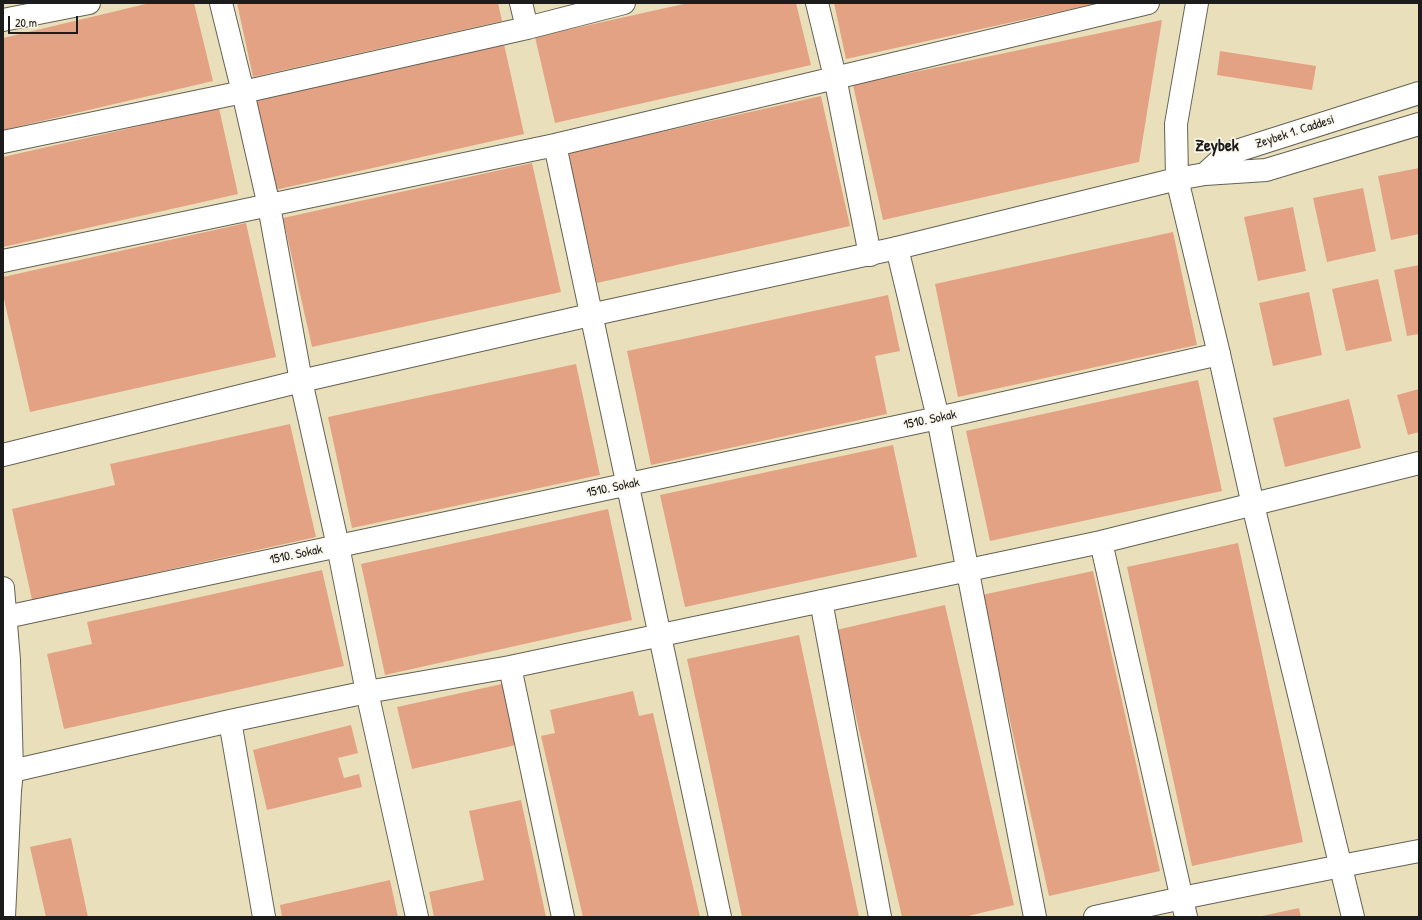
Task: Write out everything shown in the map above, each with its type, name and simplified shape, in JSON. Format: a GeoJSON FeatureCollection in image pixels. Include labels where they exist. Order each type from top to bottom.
{"type":"FeatureCollection","features":[{"type":"Feature","properties":{"kind":"street"},"geometry":{"type":"LineString","coordinates":[[3,20],[88,3]]}},
{"type":"Feature","properties":{"kind":"street"},"geometry":{"type":"LineString","coordinates":[[221,3],[244,92],[269,206],[301,381],[338,546],[367,692],[417,917]]}},
{"type":"Feature","properties":{"kind":"street"},"geometry":{"type":"LineString","coordinates":[[521,3],[527,28]]}},
{"type":"Feature","properties":{"kind":"street"},"geometry":{"type":"LineString","coordinates":[[3,142],[244,92],[527,28],[624,3]]}},
{"type":"Feature","properties":{"kind":"street"},"geometry":{"type":"LineString","coordinates":[[817,3],[835,78],[870,254]]}},
{"type":"Feature","properties":{"kind":"street"},"geometry":{"type":"LineString","coordinates":[[3,261],[555,145],[1148,3]]}},
{"type":"Feature","properties":{"kind":"street"},"geometry":{"type":"LineString","coordinates":[[1197,3],[1176,124],[1177,179],[1253,505],[1353,917]]}},
{"type":"Feature","properties":{"kind":"street","name":"Zeybek 1. Caddesi"},"geometry":{"type":"LineString","coordinates":[[1205,174],[1227,154],[1419,93]]}},
{"type":"Feature","properties":{"kind":"street","name":"Zeybek 1. Caddesi"},"geometry":{"type":"LineString","coordinates":[[1205,174],[1266,170],[1419,124]]}},
{"type":"Feature","properties":{"kind":"street"},"geometry":{"type":"LineString","coordinates":[[555,145],[590,315],[661,635],[720,917]]}},
{"type":"Feature","properties":{"kind":"street"},"geometry":{"type":"LineString","coordinates":[[3,456],[301,381],[590,315],[897,248],[1177,179],[1205,174]]}},
{"type":"Feature","properties":{"kind":"street"},"geometry":{"type":"LineString","coordinates":[[897,248],[938,418],[1035,917]]}},
{"type":"Feature","properties":{"kind":"street","name":"1510. Sokak"},"geometry":{"type":"LineString","coordinates":[[6,617],[938,418],[1219,354]]}},
{"type":"Feature","properties":{"kind":"street"},"geometry":{"type":"LineString","coordinates":[[12,771],[230,721],[367,692],[510,667],[1101,542],[1419,463]]}},
{"type":"Feature","properties":{"kind":"street"},"geometry":{"type":"LineString","coordinates":[[1101,542],[1184,908]]}},
{"type":"Feature","properties":{"kind":"street"},"geometry":{"type":"LineString","coordinates":[[3,588],[9,660],[12,771],[9,799],[4,917]]}},
{"type":"Feature","properties":{"kind":"street"},"geometry":{"type":"LineString","coordinates":[[822,601],[880,917]]}},
{"type":"Feature","properties":{"kind":"street"},"geometry":{"type":"LineString","coordinates":[[510,667],[563,917]]}},
{"type":"Feature","properties":{"kind":"street"},"geometry":{"type":"LineString","coordinates":[[230,721],[264,917]]}},
{"type":"Feature","properties":{"kind":"street"},"geometry":{"type":"LineString","coordinates":[[1095,917],[1184,908],[1341,866],[1419,851]]}},
{"type":"Feature","properties":{"kind":"building"},"geometry":{"type":"Polygon","coordinates":[[[150,3],[194,3],[213,81],[3,130],[3,38],[150,3]]]}},
{"type":"Feature","properties":{"kind":"building"},"geometry":{"type":"Polygon","coordinates":[[[237,3],[498,3],[502,21],[253,77],[237,3]]]}},
{"type":"Feature","properties":{"kind":"building"},"geometry":{"type":"Polygon","coordinates":[[[688,3],[796,3],[811,65],[555,123],[535,37],[688,3]]]}},
{"type":"Feature","properties":{"kind":"building"},"geometry":{"type":"Polygon","coordinates":[[[834,3],[1094,3],[1094,4],[846,59],[834,3]]]}},
{"type":"Feature","properties":{"kind":"building"},"geometry":{"type":"Polygon","coordinates":[[[1162,20],[1139,162],[883,220],[853,85],[1162,20]]]}},
{"type":"Feature","properties":{"kind":"building"},"geometry":{"type":"Polygon","coordinates":[[[504,44],[524,134],[275,190],[255,100],[504,44]]]}},
{"type":"Feature","properties":{"kind":"building"},"geometry":{"type":"Polygon","coordinates":[[[1220,51],[1316,66],[1312,90],[1217,75],[1220,51]]]}},
{"type":"Feature","properties":{"kind":"building"},"geometry":{"type":"Polygon","coordinates":[[[821,96],[850,226],[597,283],[568,153],[821,96]]]}},
{"type":"Feature","properties":{"kind":"building"},"geometry":{"type":"Polygon","coordinates":[[[219,108],[238,194],[3,247],[3,157],[219,108]]]}},
{"type":"Feature","properties":{"kind":"building"},"geometry":{"type":"Polygon","coordinates":[[[532,163],[561,292],[312,347],[283,218],[532,163]]]}},
{"type":"Feature","properties":{"kind":"building"},"geometry":{"type":"Polygon","coordinates":[[[1419,168],[1419,234],[1391,240],[1378,176],[1419,168]]]}},
{"type":"Feature","properties":{"kind":"building"},"geometry":{"type":"Polygon","coordinates":[[[1363,188],[1376,251],[1327,262],[1313,198],[1363,188]]]}},
{"type":"Feature","properties":{"kind":"building"},"geometry":{"type":"Polygon","coordinates":[[[1293,207],[1306,271],[1258,281],[1244,217],[1293,207]]]}},
{"type":"Feature","properties":{"kind":"building"},"geometry":{"type":"Polygon","coordinates":[[[246,223],[276,357],[30,412],[3,295],[3,277],[246,223]]]}},
{"type":"Feature","properties":{"kind":"building"},"geometry":{"type":"Polygon","coordinates":[[[1173,232],[1197,345],[958,397],[935,284],[1173,232]]]}},
{"type":"Feature","properties":{"kind":"building"},"geometry":{"type":"Polygon","coordinates":[[[1419,265],[1419,334],[1407,336],[1394,270],[1419,265]]]}},
{"type":"Feature","properties":{"kind":"building"},"geometry":{"type":"Polygon","coordinates":[[[1378,279],[1392,341],[1346,351],[1332,289],[1378,279]]]}},
{"type":"Feature","properties":{"kind":"building"},"geometry":{"type":"Polygon","coordinates":[[[1309,292],[1322,355],[1273,366],[1259,303],[1309,292]]]}},
{"type":"Feature","properties":{"kind":"building"},"geometry":{"type":"Polygon","coordinates":[[[888,295],[900,351],[875,356],[887,414],[651,465],[627,351],[888,295]]]}},
{"type":"Feature","properties":{"kind":"building"},"geometry":{"type":"Polygon","coordinates":[[[576,364],[600,475],[352,528],[328,417],[576,364]]]}},
{"type":"Feature","properties":{"kind":"building"},"geometry":{"type":"Polygon","coordinates":[[[1198,380],[1222,491],[990,541],[966,431],[1198,380]]]}},
{"type":"Feature","properties":{"kind":"building"},"geometry":{"type":"Polygon","coordinates":[[[1419,389],[1419,432],[1408,435],[1397,395],[1419,389]]]}},
{"type":"Feature","properties":{"kind":"building"},"geometry":{"type":"Polygon","coordinates":[[[1349,399],[1361,448],[1285,467],[1273,418],[1349,399]]]}},
{"type":"Feature","properties":{"kind":"building"},"geometry":{"type":"Polygon","coordinates":[[[290,424],[316,537],[32,600],[12,509],[115,485],[110,464],[290,424]]]}},
{"type":"Feature","properties":{"kind":"building"},"geometry":{"type":"Polygon","coordinates":[[[893,445],[917,557],[685,607],[660,495],[893,445]]]}},
{"type":"Feature","properties":{"kind":"building"},"geometry":{"type":"Polygon","coordinates":[[[608,509],[632,620],[385,675],[361,564],[608,509]]]}},
{"type":"Feature","properties":{"kind":"building"},"geometry":{"type":"Polygon","coordinates":[[[1238,543],[1303,842],[1192,866],[1127,567],[1238,543]]]}},
{"type":"Feature","properties":{"kind":"building"},"geometry":{"type":"Polygon","coordinates":[[[322,570],[344,666],[64,729],[47,654],[92,644],[87,622],[322,570]]]}},
{"type":"Feature","properties":{"kind":"building"},"geometry":{"type":"Polygon","coordinates":[[[1093,571],[1160,871],[1049,896],[982,595],[1093,571]]]}},
{"type":"Feature","properties":{"kind":"building"},"geometry":{"type":"Polygon","coordinates":[[[945,605],[1014,905],[964,917],[902,917],[836,630],[945,605]]]}},
{"type":"Feature","properties":{"kind":"building"},"geometry":{"type":"Polygon","coordinates":[[[799,635],[859,917],[742,917],[687,659],[799,635]]]}},
{"type":"Feature","properties":{"kind":"building"},"geometry":{"type":"Polygon","coordinates":[[[502,684],[516,745],[412,769],[397,707],[502,684]]]}},
{"type":"Feature","properties":{"kind":"building"},"geometry":{"type":"Polygon","coordinates":[[[633,691],[639,716],[653,713],[700,917],[583,917],[541,736],[555,733],[550,710],[633,691]]]}},
{"type":"Feature","properties":{"kind":"building"},"geometry":{"type":"Polygon","coordinates":[[[351,725],[358,753],[338,758],[344,778],[359,774],[362,787],[267,810],[253,750],[351,725]]]}},
{"type":"Feature","properties":{"kind":"building"},"geometry":{"type":"Polygon","coordinates":[[[521,800],[546,917],[434,917],[429,892],[484,880],[469,811],[521,800]]]}},
{"type":"Feature","properties":{"kind":"building"},"geometry":{"type":"Polygon","coordinates":[[[71,838],[88,917],[46,917],[30,847],[71,838]]]}},
{"type":"Feature","properties":{"kind":"building"},"geometry":{"type":"Polygon","coordinates":[[[390,880],[398,917],[282,917],[280,905],[390,880]]]}},
{"type":"Feature","properties":{"kind":"building"},"geometry":{"type":"Polygon","coordinates":[[[1299,908],[1301,917],[1262,917],[1262,916],[1299,908]]]}},
{"type":"Feature","properties":{"kind":"district","name":"Zeybek"},"geometry":{"type":"Point","coordinates":[1217,146]}}]}
